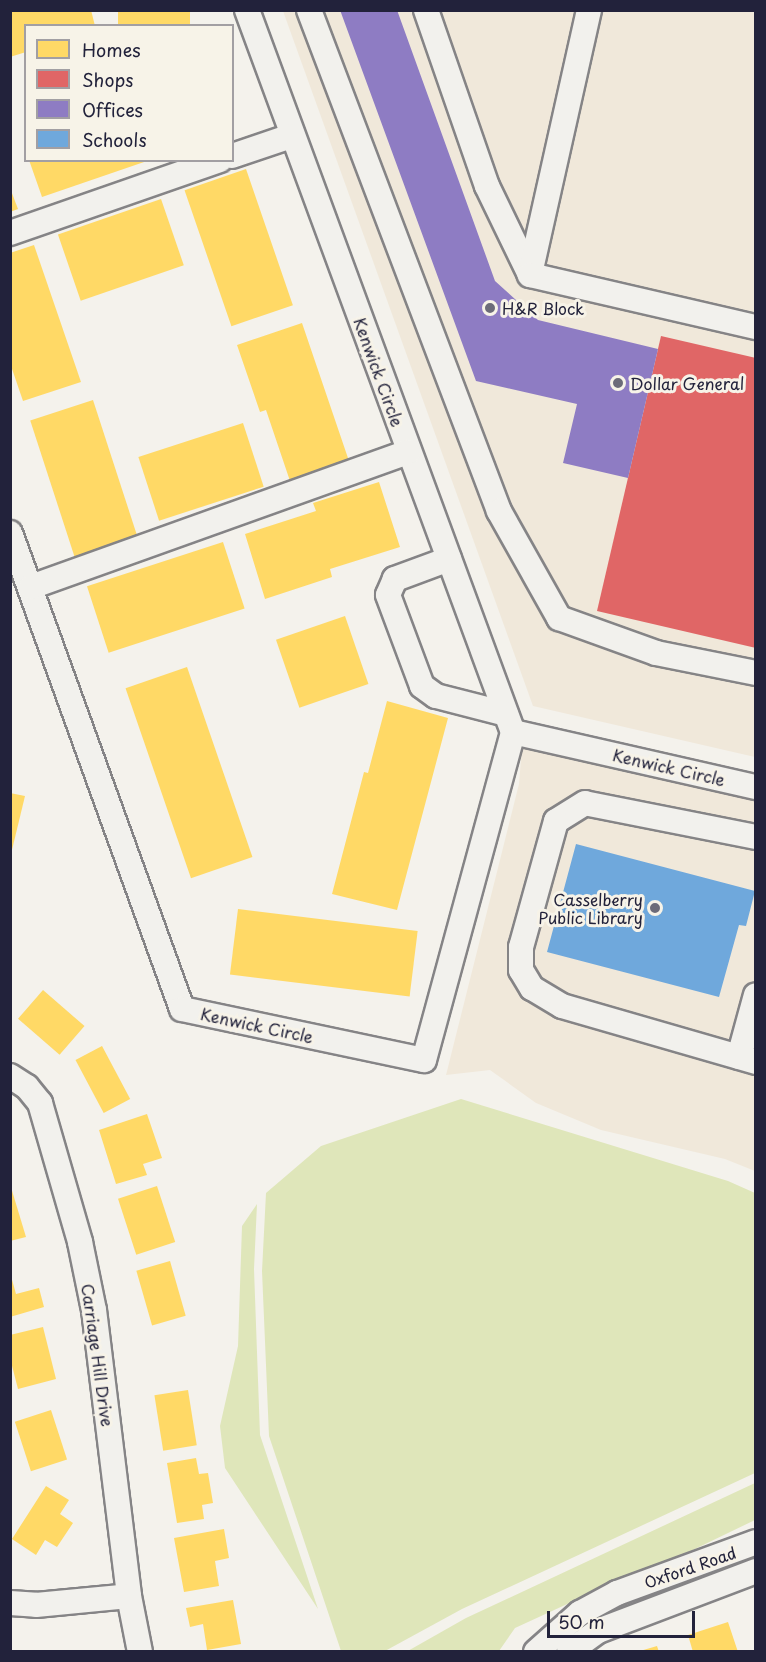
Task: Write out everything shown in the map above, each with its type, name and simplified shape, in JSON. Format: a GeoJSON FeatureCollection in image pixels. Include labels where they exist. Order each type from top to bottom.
{"type":"FeatureCollection","features":[{"type":"Feature","properties":{"kind":"street","name":"Kenwick Circle"},"geometry":{"type":"LineString","coordinates":[[10,533],[182,1009],[424,1060],[510,723],[291,136],[247,10]]}},
{"type":"Feature","properties":{"kind":"street"},"geometry":{"type":"LineString","coordinates":[[309,10],[499,511],[559,618],[656,653],[756,673]]}},
{"type":"Feature","properties":{"kind":"street"},"geometry":{"type":"LineString","coordinates":[[426,10],[487,186],[530,275]]}},
{"type":"Feature","properties":{"kind":"street"},"geometry":{"type":"LineString","coordinates":[[530,275],[589,10]]}},
{"type":"Feature","properties":{"kind":"street"},"geometry":{"type":"LineString","coordinates":[[234,155],[291,136]]}},
{"type":"Feature","properties":{"kind":"street"},"geometry":{"type":"LineString","coordinates":[[10,233],[214,162]]}},
{"type":"Feature","properties":{"kind":"street"},"geometry":{"type":"LineString","coordinates":[[530,275],[756,327]]}},
{"type":"Feature","properties":{"kind":"street"},"geometry":{"type":"LineString","coordinates":[[31,588],[409,452]]}},
{"type":"Feature","properties":{"kind":"street"},"geometry":{"type":"LineString","coordinates":[[449,559],[395,579],[388,595],[418,676],[422,686],[436,696],[510,723]]}},
{"type":"Feature","properties":{"kind":"street","name":"Kenwick Circle"},"geometry":{"type":"LineString","coordinates":[[510,723],[756,787]]}},
{"type":"Feature","properties":{"kind":"street"},"geometry":{"type":"LineString","coordinates":[[756,837],[585,803],[556,821],[520,947],[521,970],[532,988],[562,1006],[747,1059],[756,995]]}},
{"type":"Feature","properties":{"kind":"street","name":"Carriage Hill Drive"},"geometry":{"type":"LineString","coordinates":[[10,1076],[27,1087],[40,1103],[80,1242],[94,1310],[129,1596],[140,1652]]}},
{"type":"Feature","properties":{"kind":"street","name":"Oxford Road"},"geometry":{"type":"LineString","coordinates":[[536,1652],[580,1613],[617,1593],[756,1542]]}},
{"type":"Feature","properties":{"kind":"street","name":"Oxford Road"},"geometry":{"type":"LineString","coordinates":[[569,1652],[598,1631],[756,1571]]}},
{"type":"Feature","properties":{"kind":"street"},"geometry":{"type":"LineString","coordinates":[[10,1603],[36,1605],[129,1596]]}},
{"type":"Feature","properties":{"kind":"shaded area"},"geometry":{"type":"Polygon","coordinates":[[[283,11],[755,11],[755,757],[533,706],[283,11]]]}},
{"type":"Feature","properties":{"kind":"shaded area"},"geometry":{"type":"Polygon","coordinates":[[[522,746],[755,798],[755,1171],[725,1159],[601,1130],[536,1103],[490,1070],[446,1075],[519,784],[522,746]]]}},
{"type":"Feature","properties":{"kind":"green space"},"geometry":{"type":"Polygon","coordinates":[[[461,1099],[728,1181],[755,1193],[755,1473],[462,1609],[385,1651],[341,1651],[269,1436],[262,1271],[266,1193],[321,1146],[461,1099]]]}},
{"type":"Feature","properties":{"kind":"green space"},"geometry":{"type":"Polygon","coordinates":[[[257,1204],[254,1269],[260,1435],[318,1609],[225,1468],[220,1426],[238,1346],[242,1226],[257,1204]]]}},
{"type":"Feature","properties":{"kind":"green space"},"geometry":{"type":"Polygon","coordinates":[[[755,1483],[755,1520],[672,1560],[613,1583],[515,1628],[499,1651],[406,1652],[466,1618],[755,1483]]]}},
{"type":"Feature","properties":{"kind":"building: Homes"},"geometry":{"type":"Polygon","coordinates":[[[10,10],[91,10],[94,24],[24,24],[24,53],[10,57],[10,10]]]}},
{"type":"Feature","properties":{"kind":"building: Homes"},"geometry":{"type":"Polygon","coordinates":[[[118,10],[190,10],[190,24],[118,24],[118,10]]]}},
{"type":"Feature","properties":{"kind":"building: Homes"},"geometry":{"type":"Polygon","coordinates":[[[30,162],[144,162],[42,197],[30,162]]]}},
{"type":"Feature","properties":{"kind":"building: Homes"},"geometry":{"type":"Polygon","coordinates":[[[246,169],[293,305],[231,326],[185,190],[246,169]]]}},
{"type":"Feature","properties":{"kind":"building: Homes"},"geometry":{"type":"Polygon","coordinates":[[[10,188],[18,209],[10,212],[10,188]]]}},
{"type":"Feature","properties":{"kind":"building: Homes"},"geometry":{"type":"Polygon","coordinates":[[[161,199],[184,265],[81,301],[58,234],[161,199]]]}},
{"type":"Feature","properties":{"kind":"building: Homes"},"geometry":{"type":"Polygon","coordinates":[[[34,245],[81,382],[23,401],[10,363],[10,253],[34,245]]]}},
{"type":"Feature","properties":{"kind":"building: Homes"},"geometry":{"type":"Polygon","coordinates":[[[302,323],[349,461],[290,481],[266,410],[260,412],[237,345],[302,323]]]}},
{"type":"Feature","properties":{"kind":"building: Homes"},"geometry":{"type":"Polygon","coordinates":[[[93,400],[138,539],[75,559],[30,420],[93,400]]]}},
{"type":"Feature","properties":{"kind":"building: Homes"},"geometry":{"type":"Polygon","coordinates":[[[243,423],[264,487],[159,521],[138,457],[243,423]]]}},
{"type":"Feature","properties":{"kind":"building: Homes"},"geometry":{"type":"Polygon","coordinates":[[[379,482],[400,547],[330,569],[332,577],[265,599],[245,534],[316,511],[313,503],[379,482]]]}},
{"type":"Feature","properties":{"kind":"building: Homes"},"geometry":{"type":"Polygon","coordinates":[[[223,542],[245,609],[109,653],[87,586],[223,542]]]}},
{"type":"Feature","properties":{"kind":"building: Homes"},"geometry":{"type":"Polygon","coordinates":[[[345,616],[368,684],[299,708],[276,640],[345,616]]]}},
{"type":"Feature","properties":{"kind":"building: Homes"},"geometry":{"type":"Polygon","coordinates":[[[187,667],[252,857],[191,878],[126,688],[187,667]]]}},
{"type":"Feature","properties":{"kind":"building: Homes"},"geometry":{"type":"Polygon","coordinates":[[[387,701],[448,718],[397,910],[332,894],[364,772],[368,773],[387,701]]]}},
{"type":"Feature","properties":{"kind":"building: Homes"},"geometry":{"type":"Polygon","coordinates":[[[10,793],[25,796],[11,854],[10,854],[10,793]]]}},
{"type":"Feature","properties":{"kind":"building: Homes"},"geometry":{"type":"Polygon","coordinates":[[[238,909],[418,931],[410,997],[230,975],[238,909]]]}},
{"type":"Feature","properties":{"kind":"building: Homes"},"geometry":{"type":"Polygon","coordinates":[[[43,990],[85,1026],[60,1055],[18,1019],[43,990]]]}},
{"type":"Feature","properties":{"kind":"building: Homes"},"geometry":{"type":"Polygon","coordinates":[[[102,1046],[130,1099],[104,1113],[76,1060],[102,1046]]]}},
{"type":"Feature","properties":{"kind":"building: Homes"},"geometry":{"type":"Polygon","coordinates":[[[147,1114],[162,1158],[143,1164],[147,1175],[116,1184],[99,1130],[147,1114]]]}},
{"type":"Feature","properties":{"kind":"building: Homes"},"geometry":{"type":"Polygon","coordinates":[[[10,1184],[26,1237],[10,1241],[10,1184]]]}},
{"type":"Feature","properties":{"kind":"building: Homes"},"geometry":{"type":"Polygon","coordinates":[[[157,1186],[175,1242],[136,1255],[118,1199],[157,1186]]]}},
{"type":"Feature","properties":{"kind":"building: Homes"},"geometry":{"type":"Polygon","coordinates":[[[170,1261],[186,1316],[152,1325],[136,1271],[170,1261]]]}},
{"type":"Feature","properties":{"kind":"building: Homes"},"geometry":{"type":"Polygon","coordinates":[[[11,1276],[16,1294],[39,1288],[44,1307],[10,1317],[11,1276]]]}},
{"type":"Feature","properties":{"kind":"building: Homes"},"geometry":{"type":"Polygon","coordinates":[[[43,1327],[56,1379],[18,1389],[10,1358],[10,1335],[43,1327]]]}},
{"type":"Feature","properties":{"kind":"building: Homes"},"geometry":{"type":"Polygon","coordinates":[[[188,1390],[197,1445],[163,1451],[154,1395],[188,1390]]]}},
{"type":"Feature","properties":{"kind":"building: Homes"},"geometry":{"type":"Polygon","coordinates":[[[51,1410],[67,1459],[31,1471],[15,1422],[51,1410]]]}},
{"type":"Feature","properties":{"kind":"building: Homes"},"geometry":{"type":"Polygon","coordinates":[[[196,1458],[199,1474],[208,1473],[213,1503],[202,1505],[204,1519],[177,1523],[167,1463],[196,1458]]]}},
{"type":"Feature","properties":{"kind":"building: Homes"},"geometry":{"type":"Polygon","coordinates":[[[46,1486],[69,1500],[60,1514],[73,1523],[57,1547],[45,1540],[36,1555],[12,1539],[46,1486]]]}},
{"type":"Feature","properties":{"kind":"building: Homes"},"geometry":{"type":"Polygon","coordinates":[[[224,1529],[229,1558],[215,1561],[219,1586],[184,1592],[174,1538],[224,1529]]]}},
{"type":"Feature","properties":{"kind":"building: Homes"},"geometry":{"type":"Polygon","coordinates":[[[233,1600],[241,1644],[207,1650],[203,1624],[190,1627],[186,1608],[233,1600]]]}},
{"type":"Feature","properties":{"kind":"building: Homes"},"geometry":{"type":"Polygon","coordinates":[[[728,1622],[738,1652],[693,1652],[688,1635],[728,1622]]]}},
{"type":"Feature","properties":{"kind":"building: Homes"},"geometry":{"type":"Polygon","coordinates":[[[657,1646],[659,1652],[640,1652],[640,1651],[657,1646]]]}},
{"type":"Feature","properties":{"kind":"building: Shops"},"geometry":{"type":"Polygon","coordinates":[[[661,336],[756,358],[756,648],[597,611],[661,336]]]}},
{"type":"Feature","properties":{"kind":"building: Offices"},"geometry":{"type":"Polygon","coordinates":[[[340,10],[397,10],[495,281],[538,320],[658,349],[628,478],[563,463],[577,404],[476,381],[340,10]]]}},
{"type":"Feature","properties":{"kind":"building: Schools","name":"Casselberry Public Library"},"geometry":{"type":"Polygon","coordinates":[[[576,844],[755,891],[746,926],[739,925],[719,997],[547,952],[576,844]]]}},
{"type":"Feature","properties":{"kind":"place","name":"H&R Block"},"geometry":{"type":"Point","coordinates":[490,308]}},
{"type":"Feature","properties":{"kind":"place","name":"Dollar General"},"geometry":{"type":"Point","coordinates":[618,383]}},
{"type":"Feature","properties":{"kind":"place","name":"Casselberry Public Library"},"geometry":{"type":"Point","coordinates":[655,908]}}]}
